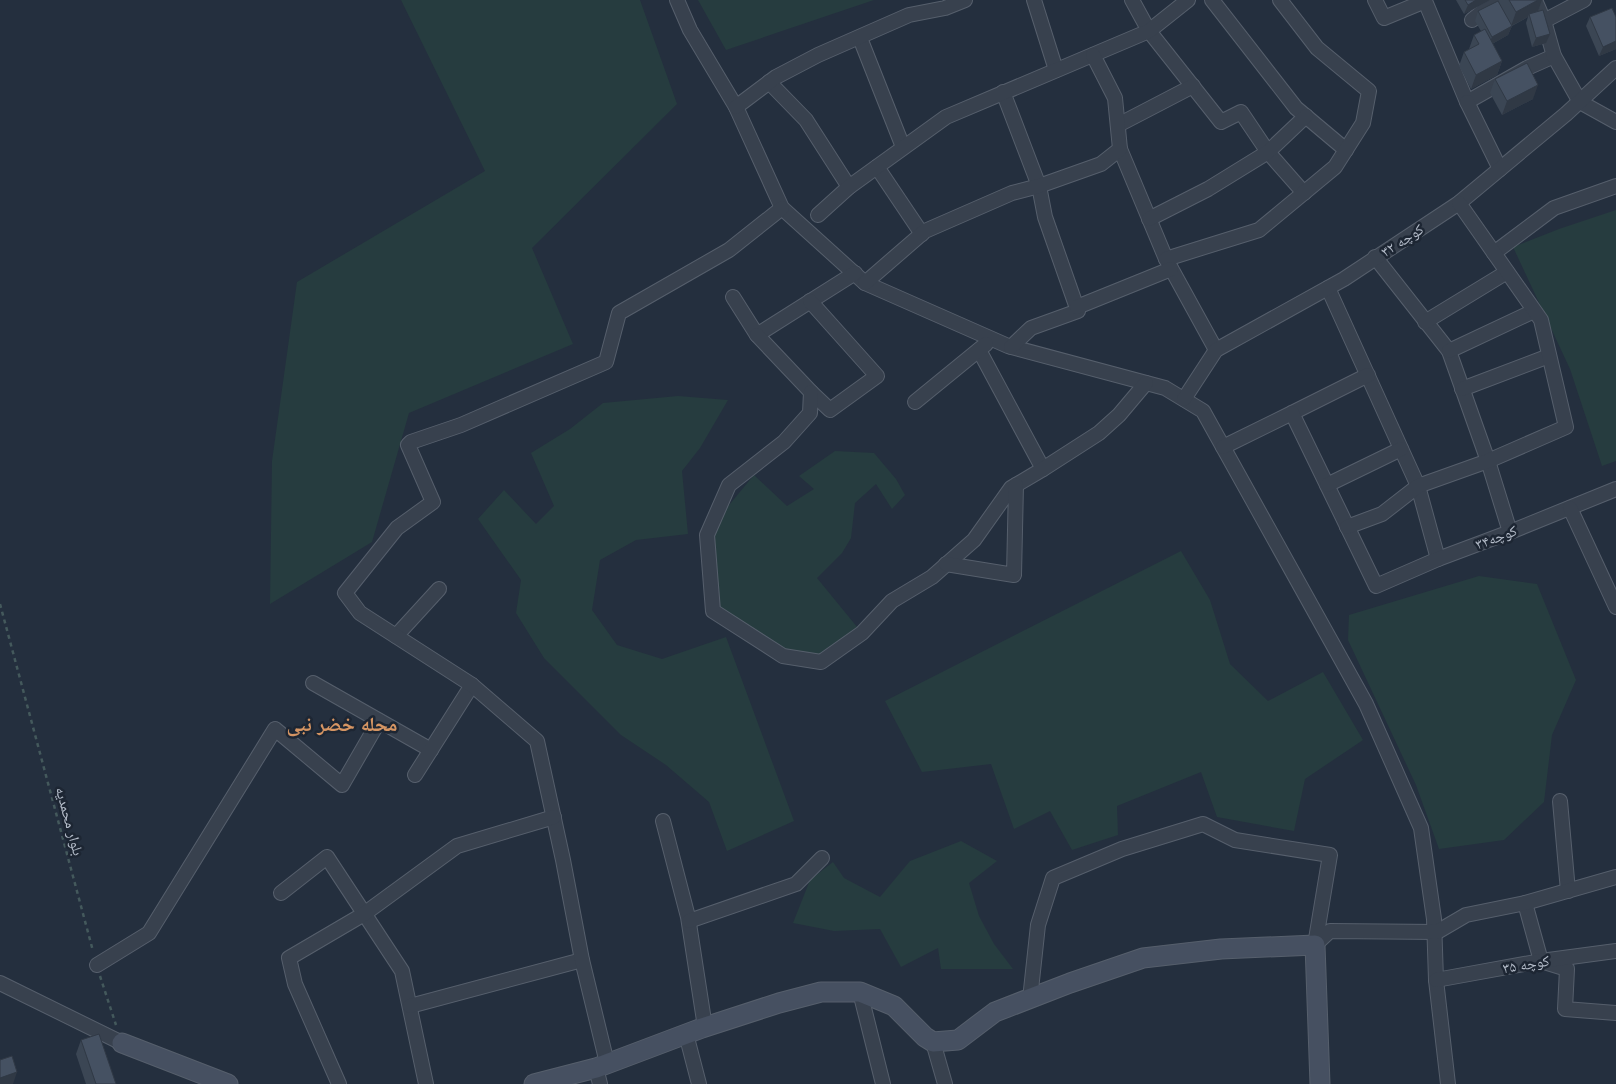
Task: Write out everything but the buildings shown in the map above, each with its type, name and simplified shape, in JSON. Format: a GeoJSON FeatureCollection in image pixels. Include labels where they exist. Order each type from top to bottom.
{"type":"FeatureCollection","features":[{"type":"Feature","properties":{"kind":"street"},"geometry":{"type":"LineString","coordinates":[[677,0],[690,30],[736,107],[782,208],[860,278],[1011,347],[1165,388],[1203,411],[1366,704],[1421,828],[1434,919],[1436,980],[1448,1084]]}},
{"type":"Feature","properties":{"kind":"street"},"geometry":{"type":"LineString","coordinates":[[1034,0],[1056,70]]}},
{"type":"Feature","properties":{"kind":"street"},"geometry":{"type":"LineString","coordinates":[[1132,0],[1149,31],[1221,122],[1240,112],[1268,152],[1304,193]]}},
{"type":"Feature","properties":{"kind":"street"},"geometry":{"type":"LineString","coordinates":[[818,215],[849,187],[946,117],[1149,31],[1188,0]]}},
{"type":"Feature","properties":{"kind":"street"},"geometry":{"type":"LineString","coordinates":[[1212,0],[1296,108],[1346,150]]}},
{"type":"Feature","properties":{"kind":"street"},"geometry":{"type":"LineString","coordinates":[[1011,347],[1030,328],[1078,311],[1077,308],[1169,264],[1259,230],[1335,167],[1363,123],[1369,91],[1316,48],[1280,0]]}},
{"type":"Feature","properties":{"kind":"street"},"geometry":{"type":"LineString","coordinates":[[1375,0],[1384,18],[1425,1],[1467,102],[1500,169]]}},
{"type":"Feature","properties":{"kind":"street"},"geometry":{"type":"LineString","coordinates":[[1472,20],[1497,0]]}},
{"type":"Feature","properties":{"kind":"street"},"geometry":{"type":"LineString","coordinates":[[1535,0],[1544,21],[1554,56],[1580,102],[1616,122]]}},
{"type":"Feature","properties":{"kind":"street"},"geometry":{"type":"LineString","coordinates":[[1544,21],[1584,0]]}},
{"type":"Feature","properties":{"kind":"street"},"geometry":{"type":"LineString","coordinates":[[736,107],[770,82],[818,55],[909,15],[945,8],[958,1]]}},
{"type":"Feature","properties":{"kind":"street"},"geometry":{"type":"LineString","coordinates":[[860,38],[903,147]]}},
{"type":"Feature","properties":{"kind":"street"},"geometry":{"type":"LineString","coordinates":[[1093,55],[1115,98],[1120,149],[1149,219],[1169,264],[1216,350]]}},
{"type":"Feature","properties":{"kind":"street"},"geometry":{"type":"LineString","coordinates":[[1467,102],[1527,68],[1554,56]]}},
{"type":"Feature","properties":{"kind":"street","name":"کوچه ۳۲"},"geometry":{"type":"LineString","coordinates":[[1184,399],[1216,350],[1328,288],[1459,203],[1580,102],[1616,68]]}},
{"type":"Feature","properties":{"kind":"street"},"geometry":{"type":"LineString","coordinates":[[770,82],[806,120],[849,187]]}},
{"type":"Feature","properties":{"kind":"street"},"geometry":{"type":"LineString","coordinates":[[1118,125],[1193,86]]}},
{"type":"Feature","properties":{"kind":"street"},"geometry":{"type":"LineString","coordinates":[[1002,92],[1039,186],[1045,218],[1077,308]]}},
{"type":"Feature","properties":{"kind":"street"},"geometry":{"type":"LineString","coordinates":[[1149,219],[1208,189],[1268,152],[1306,116]]}},
{"type":"Feature","properties":{"kind":"street"},"geometry":{"type":"LineString","coordinates":[[758,335],[810,301],[860,278],[925,231],[1012,193],[1039,186],[1101,164],[1120,149]]}},
{"type":"Feature","properties":{"kind":"street"},"geometry":{"type":"LineString","coordinates":[[877,167],[922,234]]}},
{"type":"Feature","properties":{"kind":"street"},"geometry":{"type":"LineString","coordinates":[[1494,253],[1554,208],[1616,186]]}},
{"type":"Feature","properties":{"kind":"street"},"geometry":{"type":"LineString","coordinates":[[1292,414],[1347,527],[1382,514],[1418,486],[1488,461],[1566,427],[1541,320],[1459,203]]}},
{"type":"Feature","properties":{"kind":"street"},"geometry":{"type":"LineString","coordinates":[[601,1072],[582,960],[537,741],[472,685],[360,613],[345,593],[397,528],[433,502],[408,445],[411,442],[461,425],[606,362],[619,313],[728,250],[782,208]]}},
{"type":"Feature","properties":{"kind":"street"},"geometry":{"type":"LineString","coordinates":[[1375,257],[1449,351],[1488,461],[1510,532]]}},
{"type":"Feature","properties":{"kind":"street"},"geometry":{"type":"LineString","coordinates":[[1425,322],[1507,272]]}},
{"type":"Feature","properties":{"kind":"street"},"geometry":{"type":"LineString","coordinates":[[1328,288],[1418,486],[1438,559]]}},
{"type":"Feature","properties":{"kind":"street"},"geometry":{"type":"LineString","coordinates":[[733,297],[758,335],[830,410],[877,376],[810,301]]}},
{"type":"Feature","properties":{"kind":"street"},"geometry":{"type":"LineString","coordinates":[[1449,351],[1534,310]]}},
{"type":"Feature","properties":{"kind":"street"},"geometry":{"type":"LineString","coordinates":[[915,402],[993,339]]}},
{"type":"Feature","properties":{"kind":"street"},"geometry":{"type":"LineString","coordinates":[[979,350],[1043,469]]}},
{"type":"Feature","properties":{"kind":"street"},"geometry":{"type":"LineString","coordinates":[[1462,389],[1549,356]]}},
{"type":"Feature","properties":{"kind":"street"},"geometry":{"type":"LineString","coordinates":[[1223,447],[1368,375]]}},
{"type":"Feature","properties":{"kind":"street"},"geometry":{"type":"LineString","coordinates":[[811,392],[810,414],[784,442],[729,485],[707,535],[713,611],[783,656],[821,662],[862,633],[892,601],[932,577],[974,540],[1011,488],[1099,433],[1119,415],[1146,383]]}},
{"type":"Feature","properties":{"kind":"street"},"geometry":{"type":"LineString","coordinates":[[1327,486],[1401,449]]}},
{"type":"Feature","properties":{"kind":"street"},"geometry":{"type":"LineString","coordinates":[[946,564],[1014,574],[1016,486]]}},
{"type":"Feature","properties":{"kind":"street","name":"کوچه۳۴"},"geometry":{"type":"LineString","coordinates":[[1347,527],[1376,586],[1438,559],[1616,489]]}},
{"type":"Feature","properties":{"kind":"street"},"geometry":{"type":"LineString","coordinates":[[1570,508],[1616,607]]}},
{"type":"Feature","properties":{"kind":"street"},"geometry":{"type":"LineString","coordinates":[[396,636],[439,589]]}},
{"type":"Feature","properties":{"kind":"street"},"geometry":{"type":"LineString","coordinates":[[312,684],[431,750]]}},
{"type":"Feature","properties":{"kind":"street"},"geometry":{"type":"LineString","coordinates":[[415,775],[472,685]]}},
{"type":"Feature","properties":{"kind":"street"},"geometry":{"type":"LineString","coordinates":[[97,965],[149,932],[275,728],[342,785],[379,721]]}},
{"type":"Feature","properties":{"kind":"street"},"geometry":{"type":"LineString","coordinates":[[1560,801],[1568,891]]}},
{"type":"Feature","properties":{"kind":"street"},"geometry":{"type":"LineString","coordinates":[[339,1084],[295,984],[289,958],[364,914],[457,846],[554,817]]}},
{"type":"Feature","properties":{"kind":"street"},"geometry":{"type":"LineString","coordinates":[[663,821],[689,921],[705,1027]]}},
{"type":"Feature","properties":{"kind":"street"},"geometry":{"type":"LineString","coordinates":[[1030,999],[1038,925],[1053,878],[1122,849],[1203,824],[1235,840],[1330,855],[1315,945],[1320,1084]]}},
{"type":"Feature","properties":{"kind":"street"},"geometry":{"type":"LineString","coordinates":[[281,893],[327,858],[402,972],[426,1084]]}},
{"type":"Feature","properties":{"kind":"street"},"geometry":{"type":"LineString","coordinates":[[689,921],[796,884],[822,858]]}},
{"type":"Feature","properties":{"kind":"street"},"geometry":{"type":"LineString","coordinates":[[534,1084],[601,1072],[705,1027],[778,1003],[821,992],[860,992],[894,1006],[925,1037],[934,1042],[958,1040],[995,1012],[1142,958],[1221,949],[1315,945],[1330,931],[1437,932],[1466,915],[1525,903],[1616,877]]}},
{"type":"Feature","properties":{"kind":"street"},"geometry":{"type":"LineString","coordinates":[[1525,903],[1541,961],[1567,969],[1565,1009],[1616,1013]]}},
{"type":"Feature","properties":{"kind":"street","name":"کوچه ۳۵"},"geometry":{"type":"LineString","coordinates":[[1436,980],[1541,961],[1616,951]]}},
{"type":"Feature","properties":{"kind":"street"},"geometry":{"type":"LineString","coordinates":[[410,1006],[582,960]]}},
{"type":"Feature","properties":{"kind":"street"},"geometry":{"type":"LineString","coordinates":[[0,983],[122,1043],[228,1084]]}},
{"type":"Feature","properties":{"kind":"street"},"geometry":{"type":"LineString","coordinates":[[860,992],[883,1084]]}},
{"type":"Feature","properties":{"kind":"street"},"geometry":{"type":"LineString","coordinates":[[686,1034],[699,1084]]}},
{"type":"Feature","properties":{"kind":"street"},"geometry":{"type":"LineString","coordinates":[[934,1042],[945,1084]]}},
{"type":"Feature","properties":{"kind":"path","name":"بلوار محمدیه"},"geometry":{"type":"LineString","coordinates":[[0,604],[97,965],[122,1043]]}},
{"type":"Feature","properties":{"kind":"green space"},"geometry":{"type":"Polygon","coordinates":[[[401,0],[640,0],[677,104],[532,248],[573,344],[409,413],[372,542],[270,604],[272,461],[297,282],[485,171],[401,0]]]}},
{"type":"Feature","properties":{"kind":"green space"},"geometry":{"type":"Polygon","coordinates":[[[698,0],[874,0],[726,50],[698,0]]]}},
{"type":"Feature","properties":{"kind":"green space"},"geometry":{"type":"Polygon","coordinates":[[[1616,210],[1616,461],[1602,466],[1570,369],[1513,247],[1616,210]]]}},
{"type":"Feature","properties":{"kind":"green space"},"geometry":{"type":"Polygon","coordinates":[[[678,396],[728,400],[700,448],[682,471],[688,534],[636,540],[600,560],[592,610],[617,645],[662,659],[726,637],[794,821],[727,851],[709,802],[666,765],[621,735],[544,658],[516,613],[521,580],[478,519],[504,490],[536,524],[554,506],[531,453],[570,429],[603,403],[678,396]]]}},
{"type":"Feature","properties":{"kind":"green space"},"geometry":{"type":"Polygon","coordinates":[[[835,451],[874,453],[896,479],[905,495],[892,509],[876,484],[855,503],[851,538],[842,553],[817,578],[862,633],[821,662],[783,656],[713,611],[710,528],[754,475],[787,506],[814,489],[799,476],[835,451]]]}},
{"type":"Feature","properties":{"kind":"green space"},"geometry":{"type":"Polygon","coordinates":[[[1181,551],[1210,600],[1230,664],[1268,701],[1323,672],[1363,740],[1305,779],[1294,831],[1217,817],[1201,772],[1117,806],[1118,835],[1072,850],[1050,811],[1014,829],[991,764],[922,772],[885,701],[1181,551]]]}},
{"type":"Feature","properties":{"kind":"green space"},"geometry":{"type":"Polygon","coordinates":[[[1479,576],[1537,584],[1576,680],[1552,735],[1544,802],[1504,840],[1439,849],[1416,785],[1348,640],[1349,615],[1479,576]]]}},
{"type":"Feature","properties":{"kind":"green space"},"geometry":{"type":"Polygon","coordinates":[[[961,841],[997,861],[969,883],[979,916],[994,944],[1013,969],[941,969],[938,948],[901,967],[880,929],[834,931],[793,923],[810,880],[833,862],[844,878],[880,897],[910,861],[961,841]]]}},
{"type":"Feature","properties":{"kind":"district","name":"محله خضر نبی"},"geometry":{"type":"Point","coordinates":[342,723]}}]}
